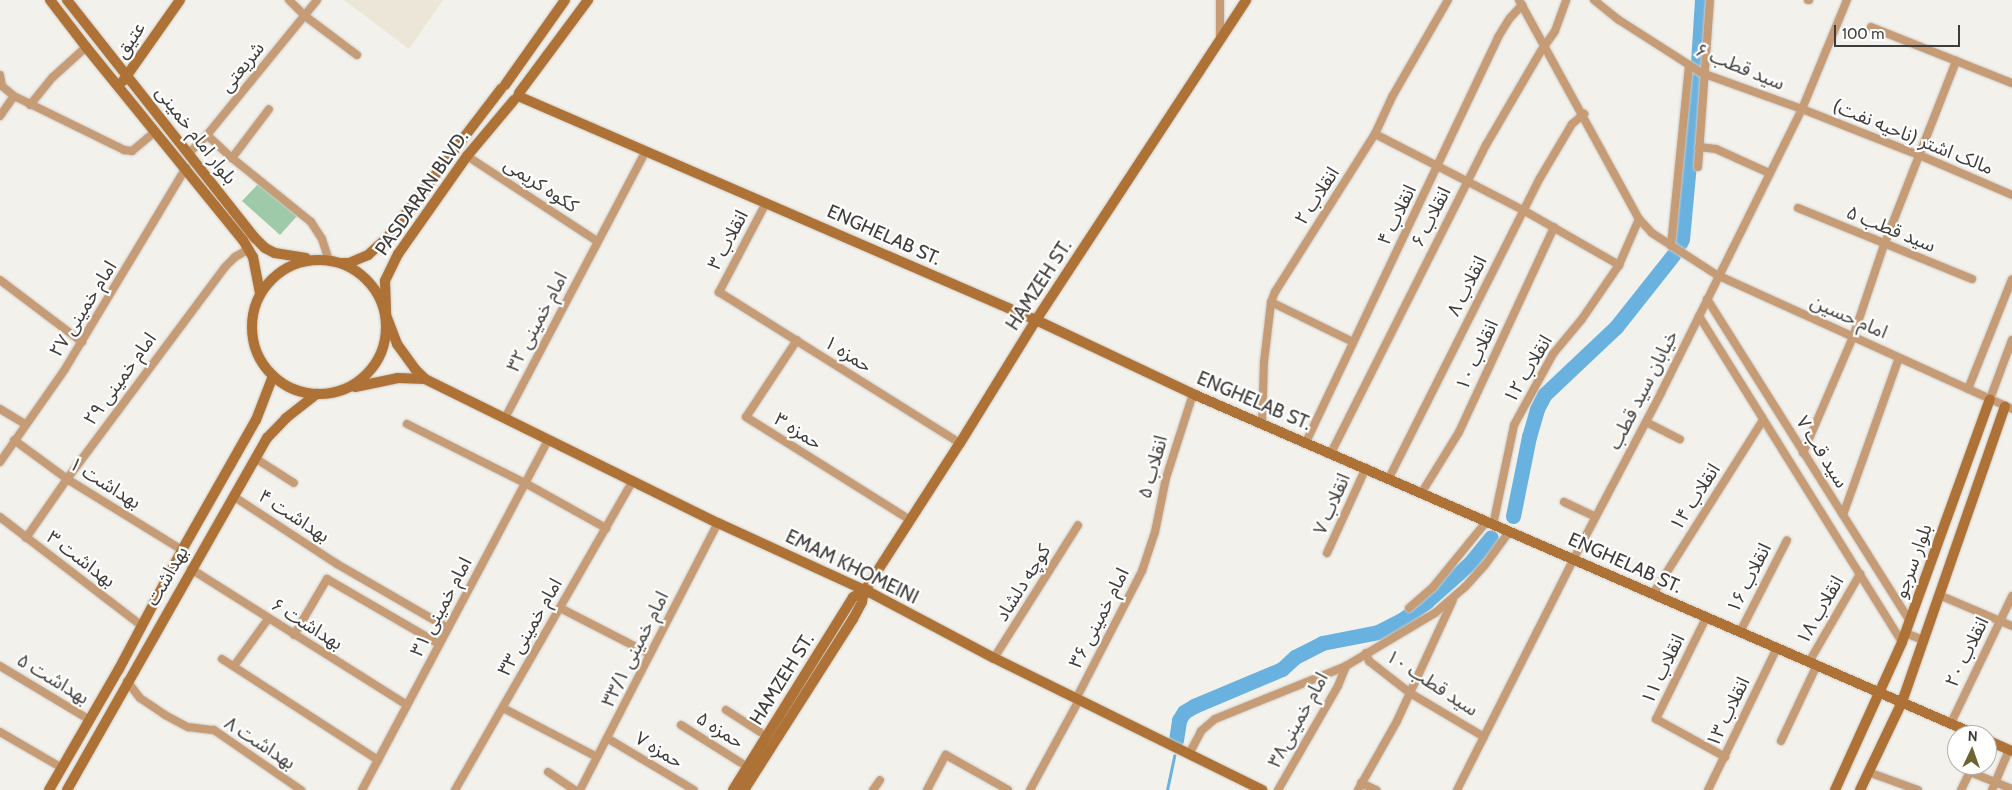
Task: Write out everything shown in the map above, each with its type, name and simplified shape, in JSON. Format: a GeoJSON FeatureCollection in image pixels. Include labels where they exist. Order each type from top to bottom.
{"type":"FeatureCollection","features":[{"type":"Feature","properties":{"kind":"main road","name":"بلوار امام خمینی"},"geometry":{"type":"LineString","coordinates":[[50,0],[86,47],[156,130],[249,249],[260,294]]}},
{"type":"Feature","properties":{"kind":"main road","name":"بلوار امام خمینی"},"geometry":{"type":"LineString","coordinates":[[67,0],[265,248],[282,256],[317,259]]}},
{"type":"Feature","properties":{"kind":"main road","name":"عتیق"},"geometry":{"type":"LineString","coordinates":[[119,85],[180,0]]}},
{"type":"Feature","properties":{"kind":"main road","name":"PASDARAN BLVD."},"geometry":{"type":"LineString","coordinates":[[340,262],[349,263],[359,260],[375,250],[387,238],[503,87],[566,0]]}},
{"type":"Feature","properties":{"kind":"main road","name":"PASDARAN BLVD."},"geometry":{"type":"LineString","coordinates":[[386,315],[385,281],[392,263],[467,156],[517,96],[588,0]]}},
{"type":"Feature","properties":{"kind":"main road","name":"HAMZEH ST."},"geometry":{"type":"LineString","coordinates":[[733,790],[854,597],[864,590],[910,520],[1036,320],[1246,0]]}},
{"type":"Feature","properties":{"kind":"main road"},"geometry":{"type":"LineString","coordinates":[[510,83],[516,85],[517,96],[505,100],[501,95],[503,87],[510,83]]}},
{"type":"Feature","properties":{"kind":"main road","name":"ENGHELAB ST."},"geometry":{"type":"LineString","coordinates":[[517,96],[1036,320],[1193,394],[1955,725]]}},
{"type":"Feature","properties":{"kind":"main road"},"geometry":{"type":"LineString","coordinates":[[317,259],[329,260],[340,262],[356,270],[370,282],[380,298],[404,355],[425,379],[384,380],[340,391],[317,394],[301,392],[286,386],[272,376],[259,358],[252,337],[252,315],[260,294],[275,276],[294,264],[317,259]]}},
{"type":"Feature","properties":{"kind":"main road"},"geometry":{"type":"LineString","coordinates":[[340,391],[358,382],[372,369],[382,353],[387,334],[386,315]]}},
{"type":"Feature","properties":{"kind":"main road","name":"بهداشت"},"geometry":{"type":"LineString","coordinates":[[49,790],[90,720],[182,550],[256,420],[272,376]]}},
{"type":"Feature","properties":{"kind":"main road","name":"EMAM KHOMEINI"},"geometry":{"type":"LineString","coordinates":[[425,379],[718,523],[864,590],[994,658],[1262,790]]}},
{"type":"Feature","properties":{"kind":"main road","name":"بهداشت"},"geometry":{"type":"LineString","coordinates":[[67,790],[255,458],[275,428],[317,394]]}},
{"type":"Feature","properties":{"kind":"main road","name":"بلوار سرجو"},"geometry":{"type":"LineString","coordinates":[[1835,790],[1904,638],[1990,399]]}},
{"type":"Feature","properties":{"kind":"main road","name":"بلوار سرجو"},"geometry":{"type":"LineString","coordinates":[[1860,790],[1902,702],[1939,595],[2009,408]]}},
{"type":"Feature","properties":{"kind":"main road"},"geometry":{"type":"LineString","coordinates":[[221,481],[234,493]]}},
{"type":"Feature","properties":{"kind":"main road","name":"HAMZEH ST."},"geometry":{"type":"LineString","coordinates":[[744,790],[852,619],[862,602],[864,590]]}},
{"type":"Feature","properties":{"kind":"main road"},"geometry":{"type":"LineString","coordinates":[[141,628],[152,637]]}},
{"type":"Feature","properties":{"kind":"main road"},"geometry":{"type":"LineString","coordinates":[[1997,744],[2011,750]]}},
{"type":"Feature","properties":{"kind":"street"},"geometry":{"type":"LineString","coordinates":[[289,0],[305,16],[357,55]]}},
{"type":"Feature","properties":{"kind":"street","name":"شریعتی"},"geometry":{"type":"LineString","coordinates":[[189,153],[207,135],[317,0]]}},
{"type":"Feature","properties":{"kind":"street"},"geometry":{"type":"LineString","coordinates":[[1219,42],[1221,26],[1220,0]]}},
{"type":"Feature","properties":{"kind":"street","name":"انقلاب ۲"},"geometry":{"type":"LineString","coordinates":[[1262,424],[1264,362],[1275,292],[1375,134],[1392,98],[1448,0]]}},
{"type":"Feature","properties":{"kind":"street","name":"انقلاب ۶"},"geometry":{"type":"LineString","coordinates":[[1331,453],[1503,113],[1544,45],[1555,31],[1566,0]]}},
{"type":"Feature","properties":{"kind":"street","name":"سید قطب ۶"},"geometry":{"type":"LineString","coordinates":[[1594,0],[1619,20],[1704,74],[1802,109]]}},
{"type":"Feature","properties":{"kind":"street"},"geometry":{"type":"LineString","coordinates":[[1698,167],[1710,0]]}},
{"type":"Feature","properties":{"kind":"street","name":"خیابان سید قطب"},"geometry":{"type":"LineString","coordinates":[[1457,790],[1573,560],[1646,422],[1699,316],[1717,275],[1802,109],[1848,0]]}},
{"type":"Feature","properties":{"kind":"street","name":"امام حسین"},"geometry":{"type":"LineString","coordinates":[[1520,3],[1584,114],[1639,219],[1652,233],[1717,275],[2009,408]]}},
{"type":"Feature","properties":{"kind":"street","name":"انقلاب ۴"},"geometry":{"type":"LineString","coordinates":[[1306,442],[1498,37],[1520,3]]}},
{"type":"Feature","properties":{"kind":"street"},"geometry":{"type":"LineString","coordinates":[[1871,27],[2012,83]]}},
{"type":"Feature","properties":{"kind":"street"},"geometry":{"type":"LineString","coordinates":[[30,105],[53,76],[86,47]]}},
{"type":"Feature","properties":{"kind":"street"},"geometry":{"type":"LineString","coordinates":[[1803,453],[1852,337],[1884,245],[1956,61]]}},
{"type":"Feature","properties":{"kind":"street"},"geometry":{"type":"LineString","coordinates":[[1671,246],[1689,66]]}},
{"type":"Feature","properties":{"kind":"street"},"geometry":{"type":"LineString","coordinates":[[0,75],[2,86],[14,96],[124,150],[132,151],[156,130]]}},
{"type":"Feature","properties":{"kind":"street"},"geometry":{"type":"LineString","coordinates":[[0,116],[14,96]]}},
{"type":"Feature","properties":{"kind":"street"},"geometry":{"type":"LineString","coordinates":[[232,158],[269,109]]}},
{"type":"Feature","properties":{"kind":"street","name":"مالک اشتر (ناحیه نفت)"},"geometry":{"type":"LineString","coordinates":[[1802,109],[1919,155],[2012,195]]}},
{"type":"Feature","properties":{"kind":"street","name":"انقلاب ۸"},"geometry":{"type":"LineString","coordinates":[[1389,478],[1523,210],[1572,124],[1584,114]]}},
{"type":"Feature","properties":{"kind":"street"},"geometry":{"type":"LineString","coordinates":[[1375,134],[1523,210],[1619,265]]}},
{"type":"Feature","properties":{"kind":"street"},"geometry":{"type":"LineString","coordinates":[[207,135],[232,158],[311,222],[322,240],[329,260]]}},
{"type":"Feature","properties":{"kind":"street"},"geometry":{"type":"LineString","coordinates":[[1699,147],[1716,149],[1769,173]]}},
{"type":"Feature","properties":{"kind":"street","name":"امام خمینی ۳۲"},"geometry":{"type":"LineString","coordinates":[[505,418],[646,151]]}},
{"type":"Feature","properties":{"kind":"street","name":"ککوه کریمی"},"geometry":{"type":"LineString","coordinates":[[467,156],[597,241]]}},
{"type":"Feature","properties":{"kind":"street","name":"امام خمینی ۲۷"},"geometry":{"type":"LineString","coordinates":[[0,462],[65,369],[186,168]]}},
{"type":"Feature","properties":{"kind":"street","name":"انقلاب ۳"},"geometry":{"type":"LineString","coordinates":[[719,292],[766,203]]}},
{"type":"Feature","properties":{"kind":"street","name":"سید قطب ۵"},"geometry":{"type":"LineString","coordinates":[[1798,208],[1884,245],[1972,279]]}},
{"type":"Feature","properties":{"kind":"street","name":"انقلاب ۱۲"},"geometry":{"type":"LineString","coordinates":[[1489,523],[1514,426],[1553,354],[1582,320],[1619,265],[1639,219]]}},
{"type":"Feature","properties":{"kind":"street","name":"انقلاب ۱۰"},"geometry":{"type":"LineString","coordinates":[[1422,492],[1459,432],[1554,227]]}},
{"type":"Feature","properties":{"kind":"street","name":"امام خمینی ۲۹"},"geometry":{"type":"LineString","coordinates":[[26,538],[67,479],[225,267],[249,249]]}},
{"type":"Feature","properties":{"kind":"street"},"geometry":{"type":"LineString","coordinates":[[1968,389],[2012,279]]}},
{"type":"Feature","properties":{"kind":"street"},"geometry":{"type":"LineString","coordinates":[[0,280],[82,342]]}},
{"type":"Feature","properties":{"kind":"street","name":"حمزه ۱"},"geometry":{"type":"LineString","coordinates":[[719,292],[960,443]]}},
{"type":"Feature","properties":{"kind":"street","name":"سید قب ۷"},"geometry":{"type":"LineString","coordinates":[[1707,299],[1910,621]]}},
{"type":"Feature","properties":{"kind":"street"},"geometry":{"type":"LineString","coordinates":[[1272,302],[1353,342]]}},
{"type":"Feature","properties":{"kind":"street"},"geometry":{"type":"LineString","coordinates":[[1699,316],[1860,574],[1904,638],[1923,640]]}},
{"type":"Feature","properties":{"kind":"street","name":"حمزه ۳"},"geometry":{"type":"LineString","coordinates":[[797,340],[746,417],[910,520]]}},
{"type":"Feature","properties":{"kind":"street","name":"بلوار سرجو"},"geometry":{"type":"LineString","coordinates":[[1990,399],[2012,340]]}},
{"type":"Feature","properties":{"kind":"street"},"geometry":{"type":"LineString","coordinates":[[1843,515],[1899,358]]}},
{"type":"Feature","properties":{"kind":"street","name":"انقلاب ۵"},"geometry":{"type":"LineString","coordinates":[[1150,551],[1166,478],[1193,394]]}},
{"type":"Feature","properties":{"kind":"street"},"geometry":{"type":"LineString","coordinates":[[0,409],[25,424]]}},
{"type":"Feature","properties":{"kind":"street","name":"انقلاب ۱۴"},"geometry":{"type":"LineString","coordinates":[[1653,594],[1763,420],[1762,417]]}},
{"type":"Feature","properties":{"kind":"street"},"geometry":{"type":"LineString","coordinates":[[1646,422],[1680,440]]}},
{"type":"Feature","properties":{"kind":"street"},"geometry":{"type":"LineString","coordinates":[[407,424],[525,483],[606,528]]}},
{"type":"Feature","properties":{"kind":"street","name":"بهداشت ۱"},"geometry":{"type":"LineString","coordinates":[[14,440],[67,479],[182,550]]}},
{"type":"Feature","properties":{"kind":"street","name":"امام خمینی ۳۱"},"geometry":{"type":"LineString","coordinates":[[362,790],[548,440]]}},
{"type":"Feature","properties":{"kind":"street"},"geometry":{"type":"LineString","coordinates":[[255,458],[294,483]]}},
{"type":"Feature","properties":{"kind":"street","name":"انقلاب ۷"},"geometry":{"type":"LineString","coordinates":[[1327,554],[1366,468]]}},
{"type":"Feature","properties":{"kind":"street","name":"امام خمینی ۳۳"},"geometry":{"type":"LineString","coordinates":[[455,790],[633,480]]}},
{"type":"Feature","properties":{"kind":"street","name":"بهداشت ۴"},"geometry":{"type":"LineString","coordinates":[[234,493],[336,564],[448,628]]}},
{"type":"Feature","properties":{"kind":"street"},"geometry":{"type":"LineString","coordinates":[[1564,502],[1596,516]]}},
{"type":"Feature","properties":{"kind":"street","name":"بهداشت ۳"},"geometry":{"type":"LineString","coordinates":[[0,517],[141,628]]}},
{"type":"Feature","properties":{"kind":"street","name":"امام خمینی ۳۳/۱"},"geometry":{"type":"LineString","coordinates":[[580,790],[718,523]]}},
{"type":"Feature","properties":{"kind":"street"},"geometry":{"type":"LineString","coordinates":[[1409,608],[1433,587],[1489,523]]}},
{"type":"Feature","properties":{"kind":"street","name":"کوچه دلشاد"},"geometry":{"type":"LineString","coordinates":[[994,658],[1078,525]]}},
{"type":"Feature","properties":{"kind":"street"},"geometry":{"type":"LineString","coordinates":[[1188,754],[1201,731],[1215,719],[1346,666],[1424,620],[1454,598],[1485,565],[1509,532]]}},
{"type":"Feature","properties":{"kind":"street","name":"انقلاب ۱۶"},"geometry":{"type":"LineString","coordinates":[[1740,632],[1787,540]]}},
{"type":"Feature","properties":{"kind":"street","name":"امام خمینی ۳۶"},"geometry":{"type":"LineString","coordinates":[[1030,790],[1142,571],[1150,551]]}},
{"type":"Feature","properties":{"kind":"street","name":"بهداشت ۶"},"geometry":{"type":"LineString","coordinates":[[191,570],[407,705]]}},
{"type":"Feature","properties":{"kind":"street","name":"انقلاب ۱۸"},"geometry":{"type":"LineString","coordinates":[[1781,741],[1813,664],[1860,574]]}},
{"type":"Feature","properties":{"kind":"street"},"geometry":{"type":"LineString","coordinates":[[294,635],[327,579],[439,644]]}},
{"type":"Feature","properties":{"kind":"street"},"geometry":{"type":"LineString","coordinates":[[1939,595],[2012,626]]}},
{"type":"Feature","properties":{"kind":"street","name":"انقلاب ۲۰"},"geometry":{"type":"LineString","coordinates":[[1951,723],[2012,596]]}},
{"type":"Feature","properties":{"kind":"street"},"geometry":{"type":"LineString","coordinates":[[1376,790],[1359,786],[1398,721],[1454,598]]}},
{"type":"Feature","properties":{"kind":"street"},"geometry":{"type":"LineString","coordinates":[[560,608],[650,654]]}},
{"type":"Feature","properties":{"kind":"street","name":"انقلاب ۱۱"},"geometry":{"type":"LineString","coordinates":[[1706,618],[1656,719],[1725,757]]}},
{"type":"Feature","properties":{"kind":"street"},"geometry":{"type":"LineString","coordinates":[[234,666],[268,619]]}},
{"type":"Feature","properties":{"kind":"street","name":"انقلاب ۱۳"},"geometry":{"type":"LineString","coordinates":[[1711,789],[1777,648]]}},
{"type":"Feature","properties":{"kind":"street","name":"سید قطب ۱۰"},"geometry":{"type":"LineString","coordinates":[[1366,653],[1369,662],[1410,693],[1484,737]]}},
{"type":"Feature","properties":{"kind":"street"},"geometry":{"type":"LineString","coordinates":[[222,659],[378,760]]}},
{"type":"Feature","properties":{"kind":"street","name":"بهداشت ۵"},"geometry":{"type":"LineString","coordinates":[[0,666],[90,720]]}},
{"type":"Feature","properties":{"kind":"street","name":"امام خمینی۳۸"},"geometry":{"type":"LineString","coordinates":[[1278,790],[1338,686],[1346,666]]}},
{"type":"Feature","properties":{"kind":"street","name":"بهداشت ۸"},"geometry":{"type":"LineString","coordinates":[[127,681],[140,698],[164,715],[188,728],[214,730],[301,790]]}},
{"type":"Feature","properties":{"kind":"street"},"geometry":{"type":"LineString","coordinates":[[503,708],[597,757]]}},
{"type":"Feature","properties":{"kind":"street"},"geometry":{"type":"LineString","coordinates":[[726,710],[760,732]]}},
{"type":"Feature","properties":{"kind":"street","name":"حمزه ۵"},"geometry":{"type":"LineString","coordinates":[[681,725],[741,763]]}},
{"type":"Feature","properties":{"kind":"street"},"geometry":{"type":"LineString","coordinates":[[0,732],[62,768]]}},
{"type":"Feature","properties":{"kind":"street","name":"حمزه ۷"},"geometry":{"type":"LineString","coordinates":[[607,738],[694,790]]}},
{"type":"Feature","properties":{"kind":"street"},"geometry":{"type":"LineString","coordinates":[[1994,786],[2011,750]]}},
{"type":"Feature","properties":{"kind":"street"},"geometry":{"type":"LineString","coordinates":[[927,790],[946,755],[1008,790]]}},
{"type":"Feature","properties":{"kind":"street"},"geometry":{"type":"LineString","coordinates":[[548,772],[575,790]]}},
{"type":"Feature","properties":{"kind":"street"},"geometry":{"type":"LineString","coordinates":[[1868,772],[1918,790]]}},
{"type":"Feature","properties":{"kind":"street"},"geometry":{"type":"LineString","coordinates":[[1961,790],[1969,775]]}},
{"type":"Feature","properties":{"kind":"street"},"geometry":{"type":"LineString","coordinates":[[1980,775],[1994,786],[2012,789]]}},
{"type":"Feature","properties":{"kind":"street"},"geometry":{"type":"LineString","coordinates":[[873,790],[880,780]]}},
{"type":"Feature","properties":{"kind":"shaded area"},"geometry":{"type":"Polygon","coordinates":[[[344,0],[443,0],[409,49],[344,0]]]}},
{"type":"Feature","properties":{"kind":"green space"},"geometry":{"type":"Polygon","coordinates":[[[259,183],[297,216],[280,235],[242,201],[259,183]]]}},
{"type":"Feature","properties":{"kind":"waterway"},"geometry":{"type":"LineString","coordinates":[[1698,63],[1702,0]]}},
{"type":"Feature","properties":{"kind":"waterway"},"geometry":{"type":"LineString","coordinates":[[1680,243],[1682,239],[1697,78]]}},
{"type":"Feature","properties":{"kind":"waterway"},"geometry":{"type":"LineString","coordinates":[[1513,516],[1529,437],[1537,409],[1544,395],[1616,327],[1673,255]]}},
{"type":"Feature","properties":{"kind":"waterway"},"geometry":{"type":"LineString","coordinates":[[1176,740],[1179,720],[1184,712],[1194,706],[1282,669],[1295,657],[1322,643],[1378,632],[1403,619],[1426,602],[1470,563],[1491,537]]}},
{"type":"Feature","properties":{"kind":"waterway"},"geometry":{"type":"LineString","coordinates":[[1167,790],[1174,756]]}}]}
